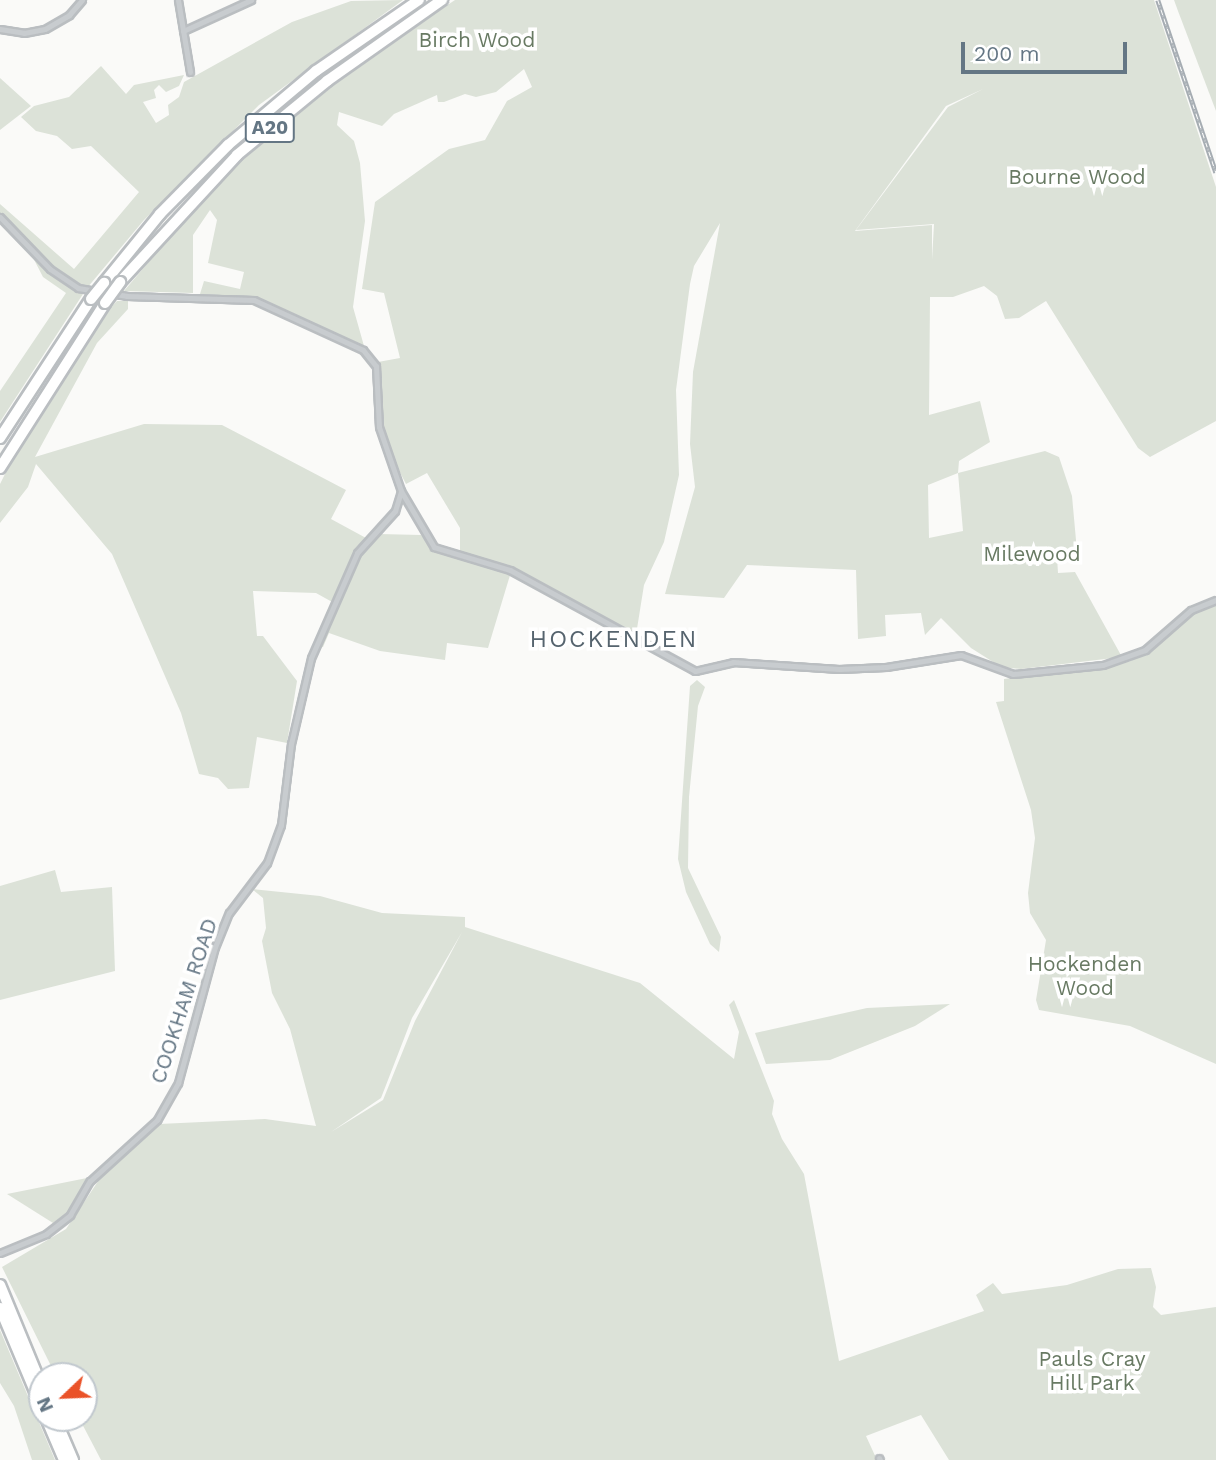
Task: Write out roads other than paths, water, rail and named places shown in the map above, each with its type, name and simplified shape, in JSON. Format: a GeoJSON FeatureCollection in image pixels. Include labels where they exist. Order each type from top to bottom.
{"type":"FeatureCollection","features":[{"type":"Feature","properties":{"kind":"highway","name":"A20"},"geometry":{"type":"LineString","coordinates":[[0,439],[91,299],[160,214],[228,145],[316,71],[419,0]]}},
{"type":"Feature","properties":{"kind":"highway","name":"A20"},"geometry":{"type":"LineString","coordinates":[[0,468],[25,422],[120,282],[237,155],[327,81],[442,0]]}},
{"type":"Feature","properties":{"kind":"highway"},"geometry":{"type":"LineString","coordinates":[[0,1285],[32,1362]]}},
{"type":"Feature","properties":{"kind":"highway"},"geometry":{"type":"LineString","coordinates":[[0,1308],[28,1375]]}},
{"type":"Feature","properties":{"kind":"highway"},"geometry":{"type":"LineString","coordinates":[[52,1432],[64,1460]]}},
{"type":"Feature","properties":{"kind":"highway"},"geometry":{"type":"LineString","coordinates":[[61,1432],[73,1460]]}},
{"type":"Feature","properties":{"kind":"street"},"geometry":{"type":"LineString","coordinates":[[0,29],[24,33],[45,29],[69,15],[82,0]]}},
{"type":"Feature","properties":{"kind":"street"},"geometry":{"type":"LineString","coordinates":[[178,0],[190,72]]}},
{"type":"Feature","properties":{"kind":"street"},"geometry":{"type":"LineString","coordinates":[[183,31],[251,0]]}},
{"type":"Feature","properties":{"kind":"street"},"geometry":{"type":"LineString","coordinates":[[0,217],[50,269],[78,288],[127,296],[254,300],[363,349],[376,366],[379,427],[401,491],[425,536],[442,553],[510,569],[695,671],[733,662],[839,669],[886,667],[961,655],[981,659],[999,671],[1013,674],[1116,664],[1145,650],[1191,610],[1216,600]]}},
{"type":"Feature","properties":{"kind":"street","name":"COOKHAM ROAD"},"geometry":{"type":"LineString","coordinates":[[0,1253],[46,1234],[70,1215],[98,1173],[157,1120],[178,1083],[215,947],[229,913],[267,863],[281,825],[290,744],[311,658],[357,553],[395,511],[401,491]]}},
{"type":"Feature","properties":{"kind":"street"},"geometry":{"type":"LineString","coordinates":[[395,511],[410,509]]}},
{"type":"Feature","properties":{"kind":"railway"},"geometry":{"type":"LineString","coordinates":[[1158,0],[1216,172]]}},
{"type":"Feature","properties":{"kind":"district","name":"HOCKENDEN"},"geometry":{"type":"Point","coordinates":[614,640]}},
{"type":"Feature","properties":{"kind":"park label","name":"Birch Wood"},"geometry":{"type":"Point","coordinates":[477,40]}},
{"type":"Feature","properties":{"kind":"park label","name":"Bourne Wood"},"geometry":{"type":"Point","coordinates":[1077,177]}},
{"type":"Feature","properties":{"kind":"park label","name":"Milewood"},"geometry":{"type":"Point","coordinates":[1032,554]}},
{"type":"Feature","properties":{"kind":"park label","name":"Hockenden Wood"},"geometry":{"type":"Point","coordinates":[1085,976]}},
{"type":"Feature","properties":{"kind":"park label","name":"Pauls Cray Hill Park"},"geometry":{"type":"Point","coordinates":[1092,1371]}}]}
